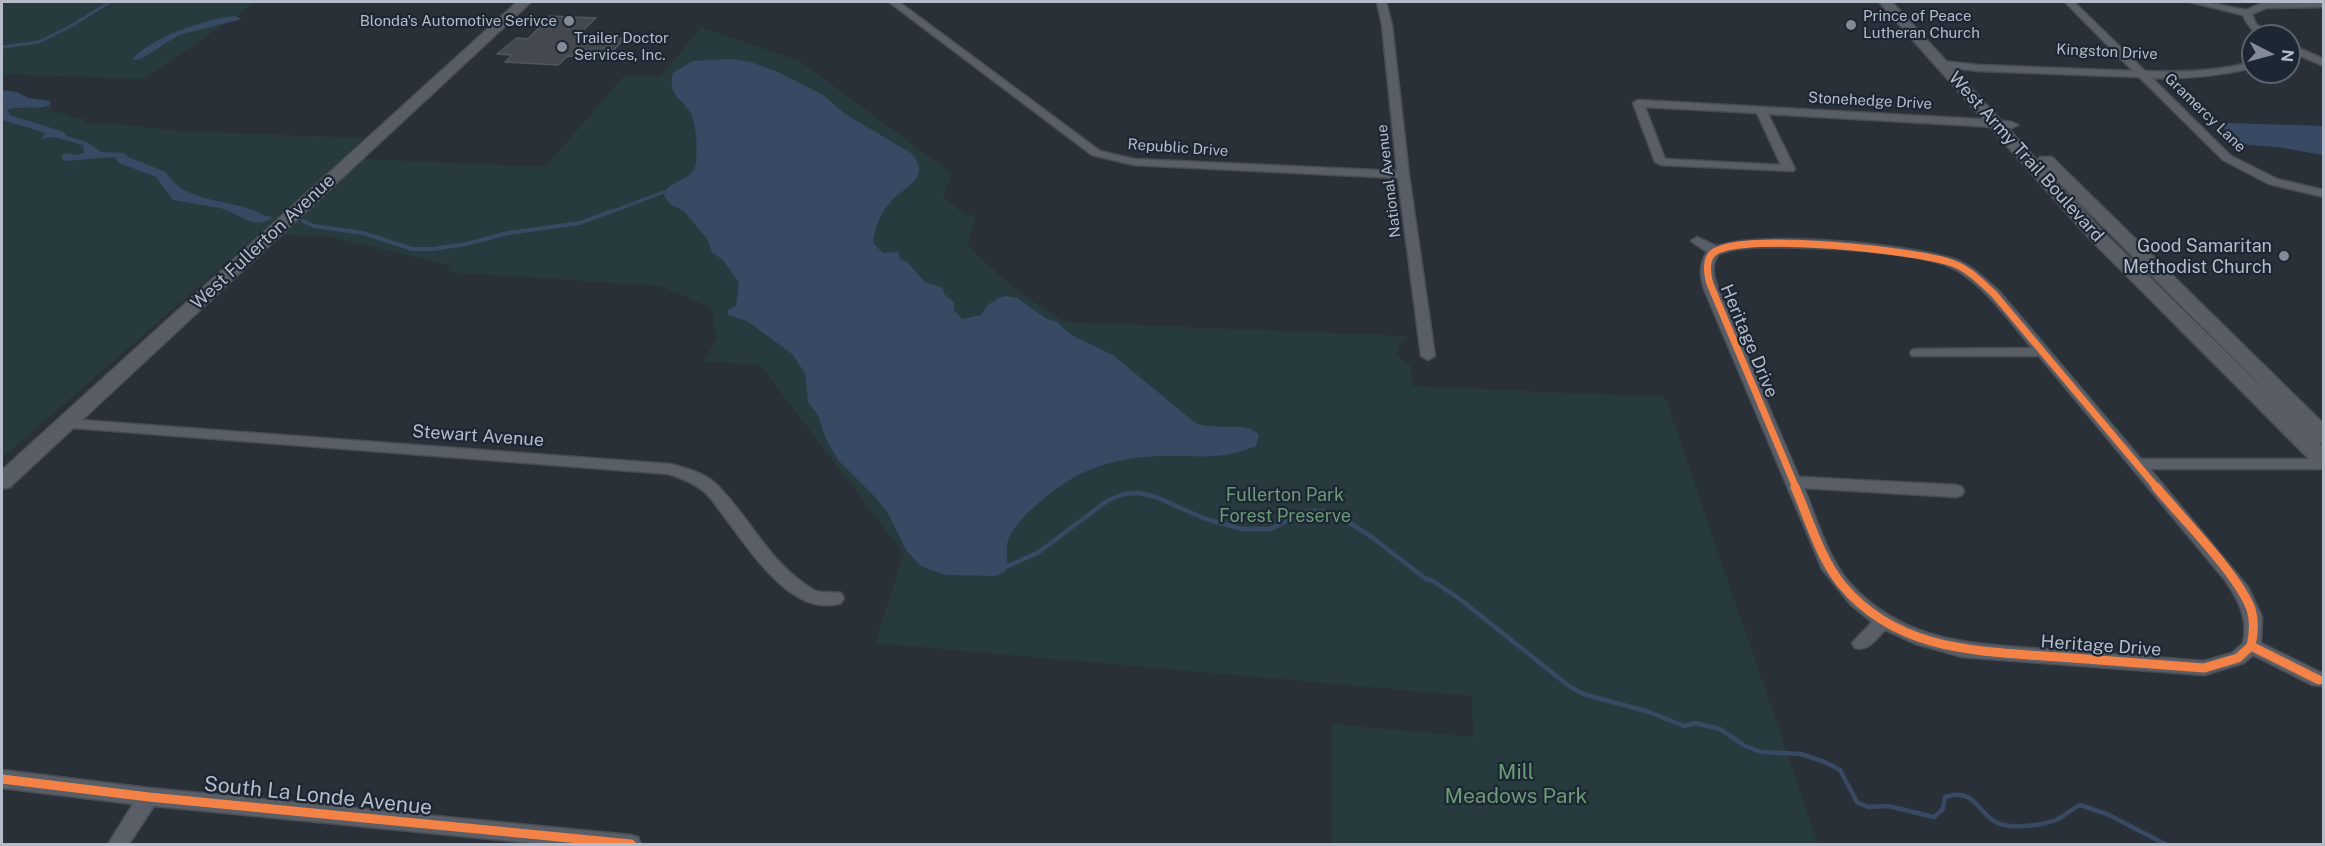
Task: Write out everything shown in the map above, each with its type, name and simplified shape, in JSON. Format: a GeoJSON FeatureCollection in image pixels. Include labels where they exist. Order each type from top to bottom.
{"type":"FeatureCollection","features":[{"type":"Feature","properties":{"kind":"main road","name":"West Fullerton Avenue"},"geometry":{"type":"LineString","coordinates":[[2,482],[524,2]]}},
{"type":"Feature","properties":{"kind":"main road","name":"West Army Trail Boulevard"},"geometry":{"type":"LineString","coordinates":[[1897,6],[1941,64],[2120,234],[2324,436]]}},
{"type":"Feature","properties":{"kind":"main road","name":"West Army Trail Boulevard"},"geometry":{"type":"LineString","coordinates":[[1897,6],[1958,65],[2095,234],[2324,463]]}},
{"type":"Feature","properties":{"kind":"main road"},"geometry":{"type":"LineString","coordinates":[[2095,234],[2120,234]]}},
{"type":"Feature","properties":{"kind":"street","name":"Republic Drive"},"geometry":{"type":"LineString","coordinates":[[894,2],[1096,153],[1134,162],[1403,175]]}},
{"type":"Feature","properties":{"kind":"street","name":"National Avenue"},"geometry":{"type":"LineString","coordinates":[[1382,2],[1387,25],[1403,175],[1428,356]]}},
{"type":"Feature","properties":{"kind":"street","name":"Gramercy Lane"},"geometry":{"type":"LineString","coordinates":[[2069,2],[2227,158],[2249,173],[2278,184],[2324,194]]}},
{"type":"Feature","properties":{"kind":"street"},"geometry":{"type":"LineString","coordinates":[[2195,2],[2247,13],[2264,5],[2324,4]]}},
{"type":"Feature","properties":{"kind":"street"},"geometry":{"type":"LineString","coordinates":[[2247,13],[2252,24]]}},
{"type":"Feature","properties":{"kind":"street"},"geometry":{"type":"LineString","coordinates":[[2301,53],[2324,63]]}},
{"type":"Feature","properties":{"kind":"street","name":"Kingston Drive"},"geometry":{"type":"LineString","coordinates":[[2140,71],[2179,69],[2241,58]]}},
{"type":"Feature","properties":{"kind":"street","name":"Kingston Drive"},"geometry":{"type":"LineString","coordinates":[[1941,64],[1978,68],[2140,71],[2196,75],[2241,68]]}},
{"type":"Feature","properties":{"kind":"street"},"geometry":{"type":"LineString","coordinates":[[2214,64],[2228,71]]}},
{"type":"Feature","properties":{"kind":"street","name":"Stonehedge Drive"},"geometry":{"type":"LineString","coordinates":[[1761,110],[1789,169],[1661,162],[1638,103],[1660,104],[2004,124]]}},
{"type":"Feature","properties":{"kind":"street"},"geometry":{"type":"LineString","coordinates":[[2265,194],[2278,184]]}},
{"type":"Feature","properties":{"kind":"street"},"geometry":{"type":"LineString","coordinates":[[1697,241],[1716,250],[1769,243],[1901,251],[1952,262],[1963,268],[1994,294],[2242,591],[2251,607],[2255,622],[2255,634],[2251,646],[2319,680]]}},
{"type":"Feature","properties":{"kind":"street","name":"Heritage Drive"},"geometry":{"type":"LineString","coordinates":[[1716,250],[1709,258],[1706,273],[1711,289],[1830,569],[1843,588],[1861,607],[1883,622],[1937,645],[1962,650],[2192,668],[2222,664],[2238,658],[2251,646]]}},
{"type":"Feature","properties":{"kind":"street"},"geometry":{"type":"LineString","coordinates":[[1952,262],[1967,254]]}},
{"type":"Feature","properties":{"kind":"street"},"geometry":{"type":"LineString","coordinates":[[1917,353],[2043,352]]}},
{"type":"Feature","properties":{"kind":"street","name":"Stewart Avenue"},"geometry":{"type":"LineString","coordinates":[[66,424],[670,469],[694,477],[710,487],[778,573],[813,598],[835,598]]}},
{"type":"Feature","properties":{"kind":"street"},"geometry":{"type":"LineString","coordinates":[[2137,464],[2324,463]]}},
{"type":"Feature","properties":{"kind":"street"},"geometry":{"type":"LineString","coordinates":[[1792,482],[1956,491]]}},
{"type":"Feature","properties":{"kind":"street"},"geometry":{"type":"LineString","coordinates":[[1861,643],[1883,622]]}},
{"type":"Feature","properties":{"kind":"street","name":"South La Londe Avenue"},"geometry":{"type":"LineString","coordinates":[[2,779],[149,797],[631,844]]}},
{"type":"Feature","properties":{"kind":"street"},"geometry":{"type":"LineString","coordinates":[[118,844],[149,797]]}},
{"type":"Feature","properties":{"kind":"green space"},"geometry":{"type":"Polygon","coordinates":[[[2,2],[257,2],[143,79],[2,74],[2,2]]]}},
{"type":"Feature","properties":{"kind":"green space","name":"Fullerton Park Forest Preserve"},"geometry":{"type":"Polygon","coordinates":[[[701,27],[800,61],[952,174],[943,197],[964,214],[976,216],[968,246],[1017,291],[1064,322],[1407,336],[1401,342],[1397,355],[1410,365],[1413,386],[1665,397],[1818,844],[1331,844],[1332,724],[1474,737],[1471,696],[875,643],[904,554],[760,365],[704,361],[717,338],[711,307],[660,286],[447,272],[452,266],[326,236],[259,234],[2,458],[2,112],[50,105],[52,106],[48,111],[63,113],[76,119],[87,118],[82,123],[85,124],[105,123],[179,131],[364,138],[343,158],[545,167],[624,76],[660,77],[701,27]]]}},
{"type":"Feature","properties":{"kind":"water"},"geometry":{"type":"Polygon","coordinates":[[[235,16],[242,19],[179,35],[141,59],[132,60],[151,44],[180,30],[235,16]]]}},
{"type":"Feature","properties":{"kind":"water"},"geometry":{"type":"Polygon","coordinates":[[[730,59],[751,62],[780,73],[823,95],[845,114],[911,153],[917,162],[918,176],[886,209],[878,222],[873,243],[883,253],[898,252],[901,260],[907,262],[925,282],[943,288],[944,294],[954,302],[954,310],[962,319],[981,315],[988,305],[998,298],[1006,296],[1017,298],[1047,319],[1057,322],[1073,336],[1113,355],[1194,422],[1254,431],[1259,435],[1256,446],[1221,455],[1131,459],[1082,473],[1051,493],[1018,523],[1008,540],[1006,571],[996,576],[945,575],[921,566],[906,550],[889,515],[875,497],[838,460],[825,437],[818,415],[808,402],[805,373],[792,354],[747,321],[728,315],[727,311],[736,306],[739,283],[723,260],[712,252],[707,239],[684,211],[670,204],[664,196],[670,186],[691,173],[696,161],[693,119],[674,92],[673,73],[693,61],[730,59]]]}},
{"type":"Feature","properties":{"kind":"water"},"geometry":{"type":"Polygon","coordinates":[[[2,90],[17,92],[28,98],[50,101],[50,105],[45,107],[7,110],[10,115],[64,132],[67,136],[87,142],[101,152],[124,153],[128,157],[166,172],[172,181],[191,193],[273,217],[266,221],[253,222],[220,208],[173,200],[156,177],[119,163],[115,157],[64,161],[61,156],[66,153],[77,155],[84,153],[83,145],[53,137],[41,139],[46,133],[2,120],[2,90]]]}},
{"type":"Feature","properties":{"kind":"water"},"geometry":{"type":"Polygon","coordinates":[[[2228,123],[2323,126],[2323,155],[2277,147],[2248,145],[2236,140],[2223,127],[2228,123]]]}},
{"type":"Feature","properties":{"kind":"building","name":"Trailer Doctor Services, Inc."},"geometry":{"type":"Polygon","coordinates":[[[550,16],[596,18],[579,34],[625,38],[607,57],[568,56],[558,65],[505,62],[512,55],[497,54],[517,38],[528,39],[550,16]]]}},
{"type":"Feature","properties":{"kind":"waterway"},"geometry":{"type":"LineString","coordinates":[[2,47],[39,42],[110,2]]}},
{"type":"Feature","properties":{"kind":"waterway"},"geometry":{"type":"LineString","coordinates":[[608,213],[664,192]]}},
{"type":"Feature","properties":{"kind":"waterway"},"geometry":{"type":"LineString","coordinates":[[303,221],[314,226],[363,233],[412,249],[433,249],[466,244],[508,233],[580,223],[612,211]]}},
{"type":"Feature","properties":{"kind":"waterway"},"geometry":{"type":"LineString","coordinates":[[1008,566],[1039,552],[1107,501],[1123,494],[1140,493],[1156,497],[1203,518],[1242,529],[1270,529],[1308,511],[1324,511],[1345,520],[1369,535],[1426,579],[1433,581],[1461,600],[1569,686],[1583,694],[1649,712],[1684,726],[1695,723],[1720,729],[1745,746],[1761,752],[1801,754],[1825,762],[1840,770],[1857,802],[1868,807],[1888,806],[1934,817],[1943,809],[1945,797],[1965,796],[1995,822],[2016,826],[2038,825],[2056,820],[2080,805],[2107,814],[2165,844]]}},
{"type":"Feature","properties":{"kind":"cycle path"},"geometry":{"type":"LineString","coordinates":[[2251,646],[2254,636],[2253,617],[2246,600],[2230,575],[1994,294],[1968,272],[1950,262],[1931,258],[1829,246],[1757,244],[1731,246],[1715,251],[1711,255],[1707,264],[1711,289],[1830,569],[1843,586],[1872,613],[1904,632],[1962,650],[2204,668],[2238,658],[2251,646],[2319,680]]}},
{"type":"Feature","properties":{"kind":"cycle path"},"geometry":{"type":"LineString","coordinates":[[2,779],[149,797],[631,844]]}},
{"type":"Feature","properties":{"kind":"place","name":"Blonda's Automotive Serivce"},"geometry":{"type":"Point","coordinates":[569,21]}},
{"type":"Feature","properties":{"kind":"place","name":"Prince of Peace Lutheran Church"},"geometry":{"type":"Point","coordinates":[1851,25]}},
{"type":"Feature","properties":{"kind":"place","name":"Trailer Doctor Services, Inc."},"geometry":{"type":"Point","coordinates":[562,47]}},
{"type":"Feature","properties":{"kind":"place","name":"Good Samaritan Methodist Church"},"geometry":{"type":"Point","coordinates":[2284,256]}},
{"type":"Feature","properties":{"kind":"park label","name":"Mill Meadows Park"},"geometry":{"type":"Point","coordinates":[1516,785]}}]}
